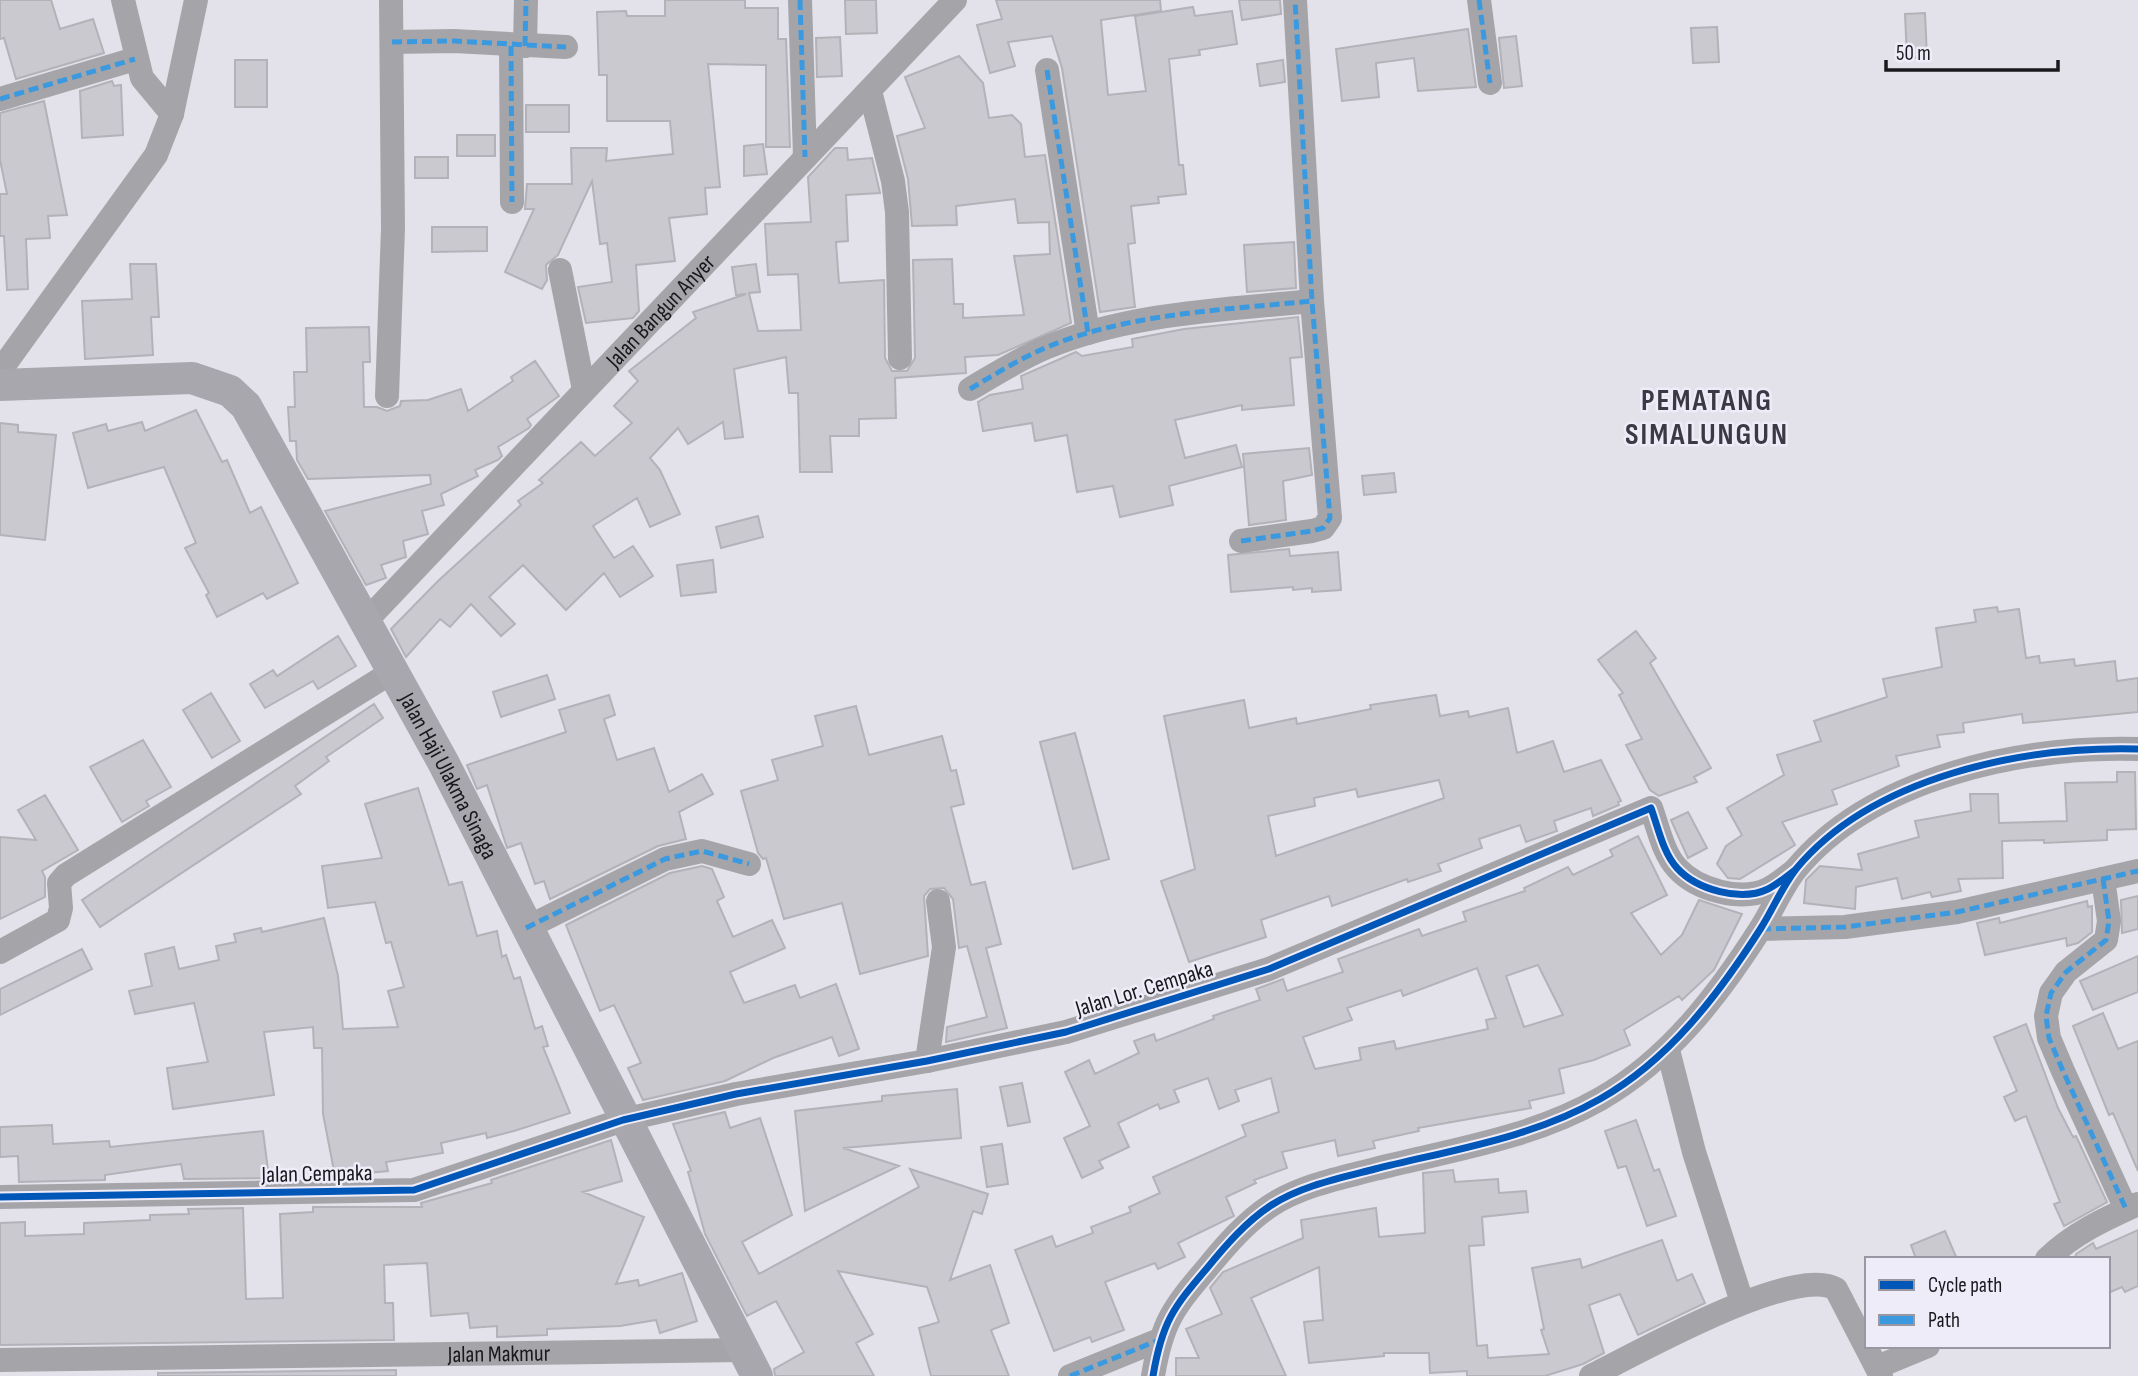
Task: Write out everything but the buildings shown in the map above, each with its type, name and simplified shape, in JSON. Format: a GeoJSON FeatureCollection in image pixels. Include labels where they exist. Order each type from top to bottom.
{"type":"FeatureCollection","features":[{"type":"Feature","properties":{"kind":"main road","name":"Jalan Haji Ulakma Sinaga"},"geometry":{"type":"LineString","coordinates":[[0,385],[192,378],[230,391],[246,406],[443,762],[623,1120],[750,1363]]}},
{"type":"Feature","properties":{"kind":"street"},"geometry":{"type":"LineString","coordinates":[[123,0],[135,59],[142,78],[172,114]]}},
{"type":"Feature","properties":{"kind":"street"},"geometry":{"type":"LineString","coordinates":[[0,371],[156,155],[172,114],[196,0]]}},
{"type":"Feature","properties":{"kind":"street"},"geometry":{"type":"LineString","coordinates":[[387,396],[393,228],[391,0]]}},
{"type":"Feature","properties":{"kind":"street"},"geometry":{"type":"LineString","coordinates":[[512,202],[518,46],[526,0]]}},
{"type":"Feature","properties":{"kind":"street"},"geometry":{"type":"LineString","coordinates":[[800,0],[805,157]]}},
{"type":"Feature","properties":{"kind":"street","name":"Jalan Bangun Anyer"},"geometry":{"type":"LineString","coordinates":[[365,622],[955,0]]}},
{"type":"Feature","properties":{"kind":"street"},"geometry":{"type":"LineString","coordinates":[[1241,541],[1312,531],[1328,524],[1295,0]]}},
{"type":"Feature","properties":{"kind":"street"},"geometry":{"type":"LineString","coordinates":[[1479,0],[1490,83]]}},
{"type":"Feature","properties":{"kind":"street"},"geometry":{"type":"LineString","coordinates":[[392,42],[454,41],[566,47]]}},
{"type":"Feature","properties":{"kind":"street"},"geometry":{"type":"LineString","coordinates":[[0,99],[135,59]]}},
{"type":"Feature","properties":{"kind":"street"},"geometry":{"type":"LineString","coordinates":[[1047,70],[1088,334]]}},
{"type":"Feature","properties":{"kind":"street"},"geometry":{"type":"LineString","coordinates":[[870,91],[894,181],[900,358]]}},
{"type":"Feature","properties":{"kind":"street"},"geometry":{"type":"LineString","coordinates":[[560,270],[584,390]]}},
{"type":"Feature","properties":{"kind":"street"},"geometry":{"type":"LineString","coordinates":[[970,389],[1045,348],[1088,334],[1160,319],[1312,301]]}},
{"type":"Feature","properties":{"kind":"street"},"geometry":{"type":"LineString","coordinates":[[0,952],[58,920],[61,908],[59,883],[66,875],[392,672]]}},
{"type":"Feature","properties":{"kind":"street"},"geometry":{"type":"LineString","coordinates":[[1153,1376],[1159,1340],[1181,1298],[1233,1238],[1270,1206],[1318,1185],[1538,1127],[1602,1098],[1668,1050],[1719,987],[1760,929],[1795,870],[1824,842],[1864,814],[1917,785],[2024,755],[2086,748],[2138,749]]}},
{"type":"Feature","properties":{"kind":"street","name":"Jalan Lor. Cempaka"},"geometry":{"type":"LineString","coordinates":[[623,1120],[736,1094],[928,1061],[1066,1032],[1269,970],[1651,808],[1665,847],[1677,868],[1697,883],[1722,892],[1745,894],[1768,889],[1795,870]]}},
{"type":"Feature","properties":{"kind":"street"},"geometry":{"type":"LineString","coordinates":[[526,928],[665,859],[702,851],[749,864]]}},
{"type":"Feature","properties":{"kind":"street"},"geometry":{"type":"LineString","coordinates":[[1760,929],[1845,927],[1957,912],[2138,871]]}},
{"type":"Feature","properties":{"kind":"street"},"geometry":{"type":"LineString","coordinates":[[2049,1257],[2065,1242],[2132,1207],[2063,1071],[2049,1038],[2046,1016],[2051,993],[2066,972],[2106,940],[2109,921],[2103,879]]}},
{"type":"Feature","properties":{"kind":"street"},"geometry":{"type":"LineString","coordinates":[[928,1061],[944,947],[939,901]]}},
{"type":"Feature","properties":{"kind":"street"},"geometry":{"type":"LineString","coordinates":[[1668,1050],[1694,1152],[1742,1302]]}},
{"type":"Feature","properties":{"kind":"street","name":"Jalan Cempaka"},"geometry":{"type":"LineString","coordinates":[[0,1197],[414,1190],[623,1120]]}},
{"type":"Feature","properties":{"kind":"street"},"geometry":{"type":"LineString","coordinates":[[1591,1376],[1742,1302],[1805,1284],[1825,1282],[1836,1289],[1865,1344]]}},
{"type":"Feature","properties":{"kind":"street"},"geometry":{"type":"LineString","coordinates":[[1070,1376],[1159,1340]]}},
{"type":"Feature","properties":{"kind":"street"},"geometry":{"type":"LineString","coordinates":[[1867,1348],[1879,1371],[1924,1348]]}},
{"type":"Feature","properties":{"kind":"street","name":"Jalan Makmur"},"geometry":{"type":"LineString","coordinates":[[0,1360],[750,1363]]}},
{"type":"Feature","properties":{"kind":"marked path"},"geometry":{"type":"LineString","coordinates":[[525,46],[526,0]]}},
{"type":"Feature","properties":{"kind":"marked path"},"geometry":{"type":"LineString","coordinates":[[800,0],[805,157]]}},
{"type":"Feature","properties":{"kind":"marked path"},"geometry":{"type":"LineString","coordinates":[[1241,541],[1312,531],[1323,528],[1330,518],[1312,301],[1295,0]]}},
{"type":"Feature","properties":{"kind":"marked path"},"geometry":{"type":"LineString","coordinates":[[1479,0],[1490,83]]}},
{"type":"Feature","properties":{"kind":"marked path"},"geometry":{"type":"LineString","coordinates":[[392,42],[454,41],[566,47]]}},
{"type":"Feature","properties":{"kind":"marked path"},"geometry":{"type":"LineString","coordinates":[[511,46],[512,202]]}},
{"type":"Feature","properties":{"kind":"marked path"},"geometry":{"type":"LineString","coordinates":[[0,99],[135,59]]}},
{"type":"Feature","properties":{"kind":"marked path"},"geometry":{"type":"LineString","coordinates":[[1047,70],[1088,333]]}},
{"type":"Feature","properties":{"kind":"marked path"},"geometry":{"type":"LineString","coordinates":[[970,389],[1045,348],[1109,327],[1176,315],[1312,301]]}},
{"type":"Feature","properties":{"kind":"marked path"},"geometry":{"type":"LineString","coordinates":[[526,928],[665,859],[702,851],[749,864]]}},
{"type":"Feature","properties":{"kind":"marked path"},"geometry":{"type":"LineString","coordinates":[[1761,929],[1845,927],[1957,912],[2138,871]]}},
{"type":"Feature","properties":{"kind":"marked path"},"geometry":{"type":"LineString","coordinates":[[2103,879],[2109,921],[2106,940],[2066,972],[2051,993],[2046,1016],[2049,1038],[2126,1209]]}},
{"type":"Feature","properties":{"kind":"marked path"},"geometry":{"type":"LineString","coordinates":[[1070,1376],[1159,1340]]}},
{"type":"Feature","properties":{"kind":"cycle path"},"geometry":{"type":"LineString","coordinates":[[1153,1376],[1160,1342],[1178,1305],[1229,1242],[1270,1206],[1321,1183],[1490,1142],[1547,1124],[1600,1099],[1648,1065],[1691,1024],[1710,1001],[1761,928],[1796,869],[1828,837],[1866,811],[1908,789],[1953,773],[2000,761],[2047,753],[2138,749]]}},
{"type":"Feature","properties":{"kind":"cycle path"},"geometry":{"type":"LineString","coordinates":[[0,1197],[414,1190],[623,1120],[736,1094],[927,1061],[1066,1032],[1269,969],[1651,808],[1672,862],[1686,876],[1707,888],[1733,894],[1757,893],[1772,887],[1795,870]]}},
{"type":"Feature","properties":{"kind":"district","name":"PEMATANG SIMALUNGUN"},"geometry":{"type":"Point","coordinates":[1707,417]}}]}
